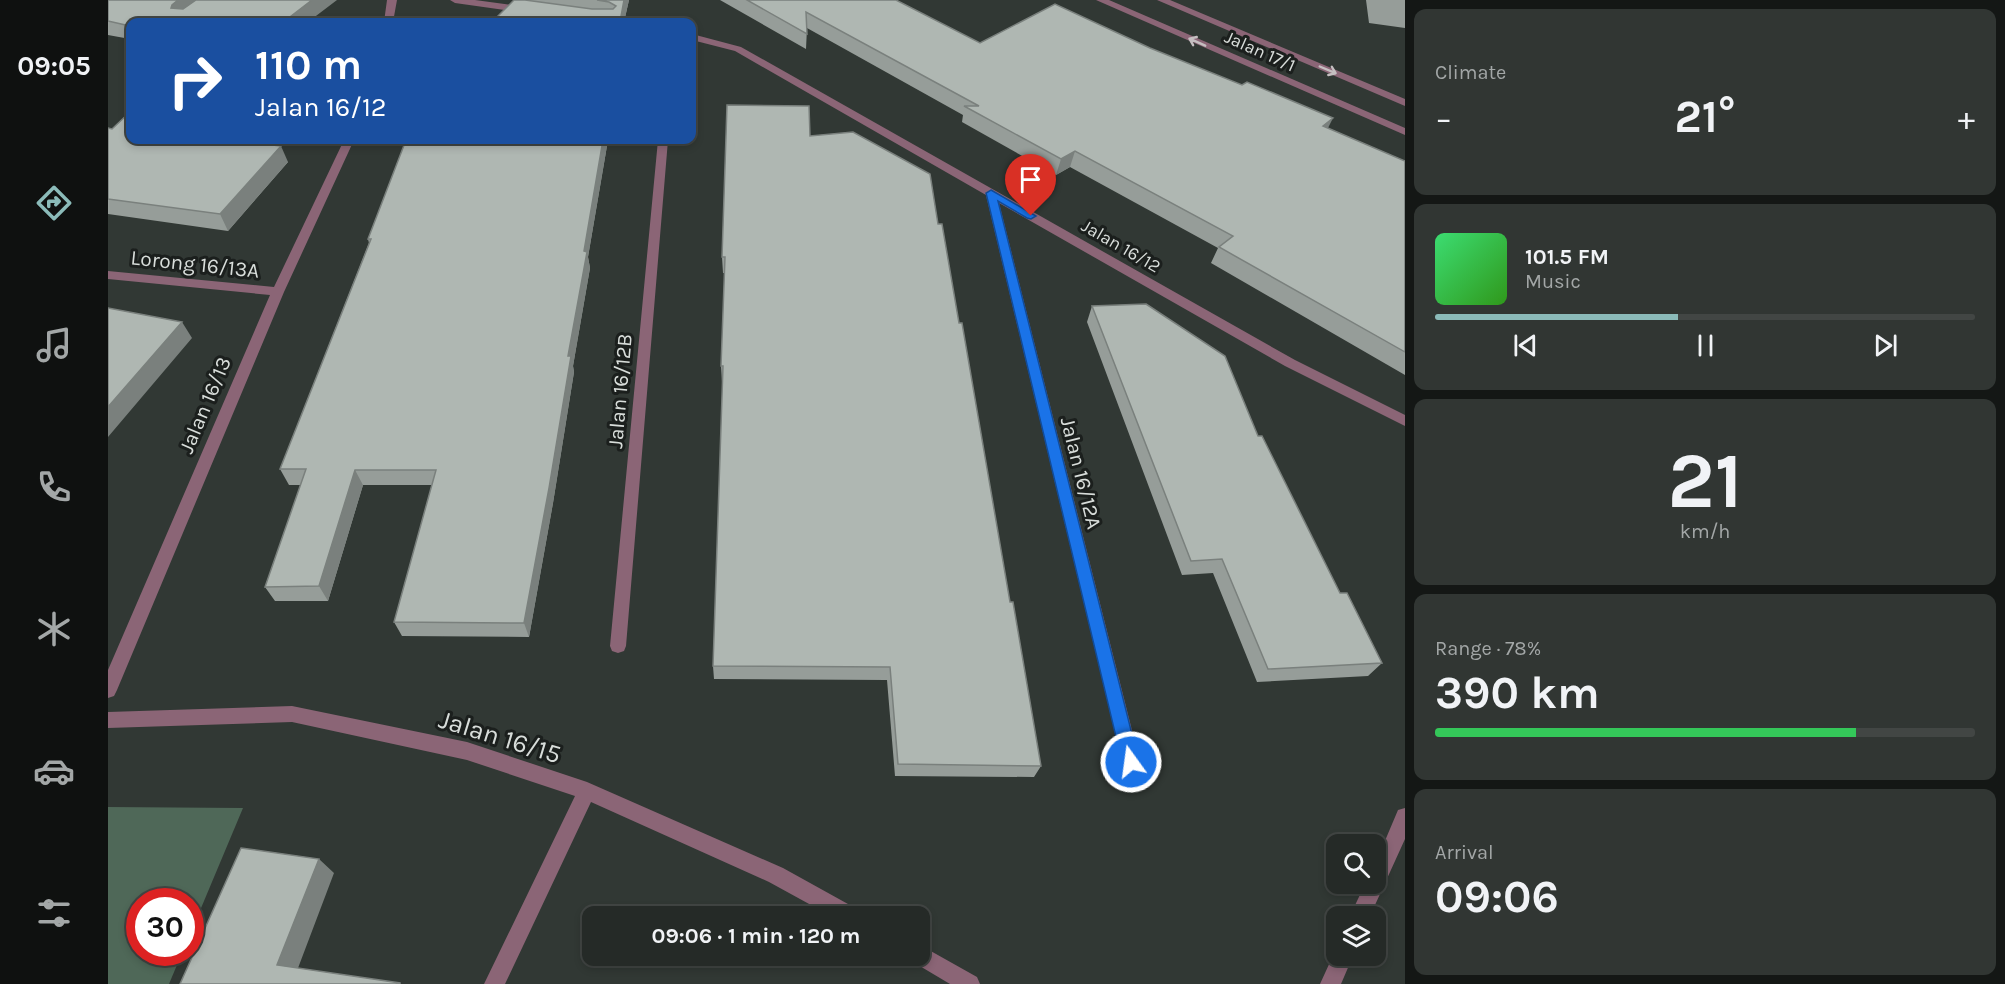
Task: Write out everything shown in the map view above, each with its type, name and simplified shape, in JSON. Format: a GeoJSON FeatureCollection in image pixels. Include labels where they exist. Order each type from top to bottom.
{"type":"FeatureCollection","features":[{"type":"Feature","properties":{"kind":"street"},"geometry":{"type":"LineString","coordinates":[[390,18],[392,0]]}},
{"type":"Feature","properties":{"kind":"street"},"geometry":{"type":"LineString","coordinates":[[455,0],[532,11]]}},
{"type":"Feature","properties":{"kind":"street","name":"Jalan 17/1"},"geometry":{"type":"LineString","coordinates":[[1101,0],[1405,132]]}},
{"type":"Feature","properties":{"kind":"street","name":"Jalan 17/1"},"geometry":{"type":"LineString","coordinates":[[1162,0],[1405,102]]}},
{"type":"Feature","properties":{"kind":"street","name":"Jalan 16/12"},"geometry":{"type":"LineString","coordinates":[[696,38],[738,49],[1290,363],[1405,422]]}},
{"type":"Feature","properties":{"kind":"street","name":"Jalan 16/13"},"geometry":{"type":"LineString","coordinates":[[108,690],[278,292],[346,144]]}},
{"type":"Feature","properties":{"kind":"street","name":"Jalan 16/12B"},"geometry":{"type":"LineString","coordinates":[[618,646],[663,144]]}},
{"type":"Feature","properties":{"kind":"street","name":"Jalan 16/12A"},"geometry":{"type":"LineString","coordinates":[[991,193],[1131,762]]}},
{"type":"Feature","properties":{"kind":"street","name":"Lorong 16/13A"},"geometry":{"type":"LineString","coordinates":[[108,275],[278,292]]}},
{"type":"Feature","properties":{"kind":"street","name":"Jalan 16/15"},"geometry":{"type":"LineString","coordinates":[[108,720],[292,714],[467,751],[586,791],[776,874],[832,906]]}},
{"type":"Feature","properties":{"kind":"street"},"geometry":{"type":"LineString","coordinates":[[494,984],[586,791]]}},
{"type":"Feature","properties":{"kind":"street"},"geometry":{"type":"LineString","coordinates":[[1386,859],[1405,818]]}},
{"type":"Feature","properties":{"kind":"street"},"geometry":{"type":"LineString","coordinates":[[930,961],[970,984]]}},
{"type":"Feature","properties":{"kind":"street"},"geometry":{"type":"LineString","coordinates":[[1330,984],[1338,966]]}},
{"type":"Feature","properties":{"kind":"green space"},"geometry":{"type":"Polygon","coordinates":[[[108,807],[243,808],[204,901],[204,888],[126,888],[126,966],[177,966],[169,984],[108,984],[108,807]]]}},
{"type":"Feature","properties":{"kind":"building"},"geometry":{"type":"Polygon","coordinates":[[[108,0],[178,0],[171,8],[183,9],[196,0],[312,0],[289,18],[126,18],[126,25],[108,21],[108,0]]]}},
{"type":"Feature","properties":{"kind":"building"},"geometry":{"type":"Polygon","coordinates":[[[514,0],[592,9],[613,9],[616,6],[597,0],[624,0],[621,18],[496,18],[514,0]]]}},
{"type":"Feature","properties":{"kind":"building"},"geometry":{"type":"Polygon","coordinates":[[[747,0],[896,0],[980,43],[1055,4],[1150,48],[1242,85],[1247,82],[1333,118],[1323,126],[1405,161],[1405,352],[1219,247],[1233,236],[1075,151],[1061,159],[964,106],[979,106],[806,12],[807,34],[747,0]]]}},
{"type":"Feature","properties":{"kind":"building"},"geometry":{"type":"Polygon","coordinates":[[[727,105],[809,106],[810,136],[853,132],[930,174],[938,224],[942,224],[959,323],[962,323],[1041,766],[898,764],[890,667],[713,666],[723,366],[721,366],[725,257],[722,257],[727,105]]]}},
{"type":"Feature","properties":{"kind":"building"},"geometry":{"type":"Polygon","coordinates":[[[126,116],[126,144],[281,146],[220,214],[108,199],[108,128],[112,129],[126,116]]]}},
{"type":"Feature","properties":{"kind":"building"},"geometry":{"type":"Polygon","coordinates":[[[404,144],[602,144],[584,251],[587,252],[568,356],[571,356],[524,623],[394,622],[436,470],[355,470],[319,586],[265,587],[306,469],[280,469],[371,239],[368,239],[404,144]]]}},
{"type":"Feature","properties":{"kind":"building"},"geometry":{"type":"Polygon","coordinates":[[[1146,304],[1225,356],[1258,436],[1262,436],[1340,593],[1347,593],[1382,663],[1268,669],[1222,559],[1191,561],[1092,306],[1146,304]]]}},
{"type":"Feature","properties":{"kind":"building"},"geometry":{"type":"Polygon","coordinates":[[[108,308],[182,322],[108,407],[108,308]]]}},
{"type":"Feature","properties":{"kind":"building"},"geometry":{"type":"Polygon","coordinates":[[[241,848],[319,859],[277,965],[400,984],[180,984],[188,966],[204,966],[204,930],[241,848]]]}},
{"type":"Feature","properties":{"kind":"route"},"geometry":{"type":"LineString","coordinates":[[1031,216],[991,193],[1131,762]]}}]}
